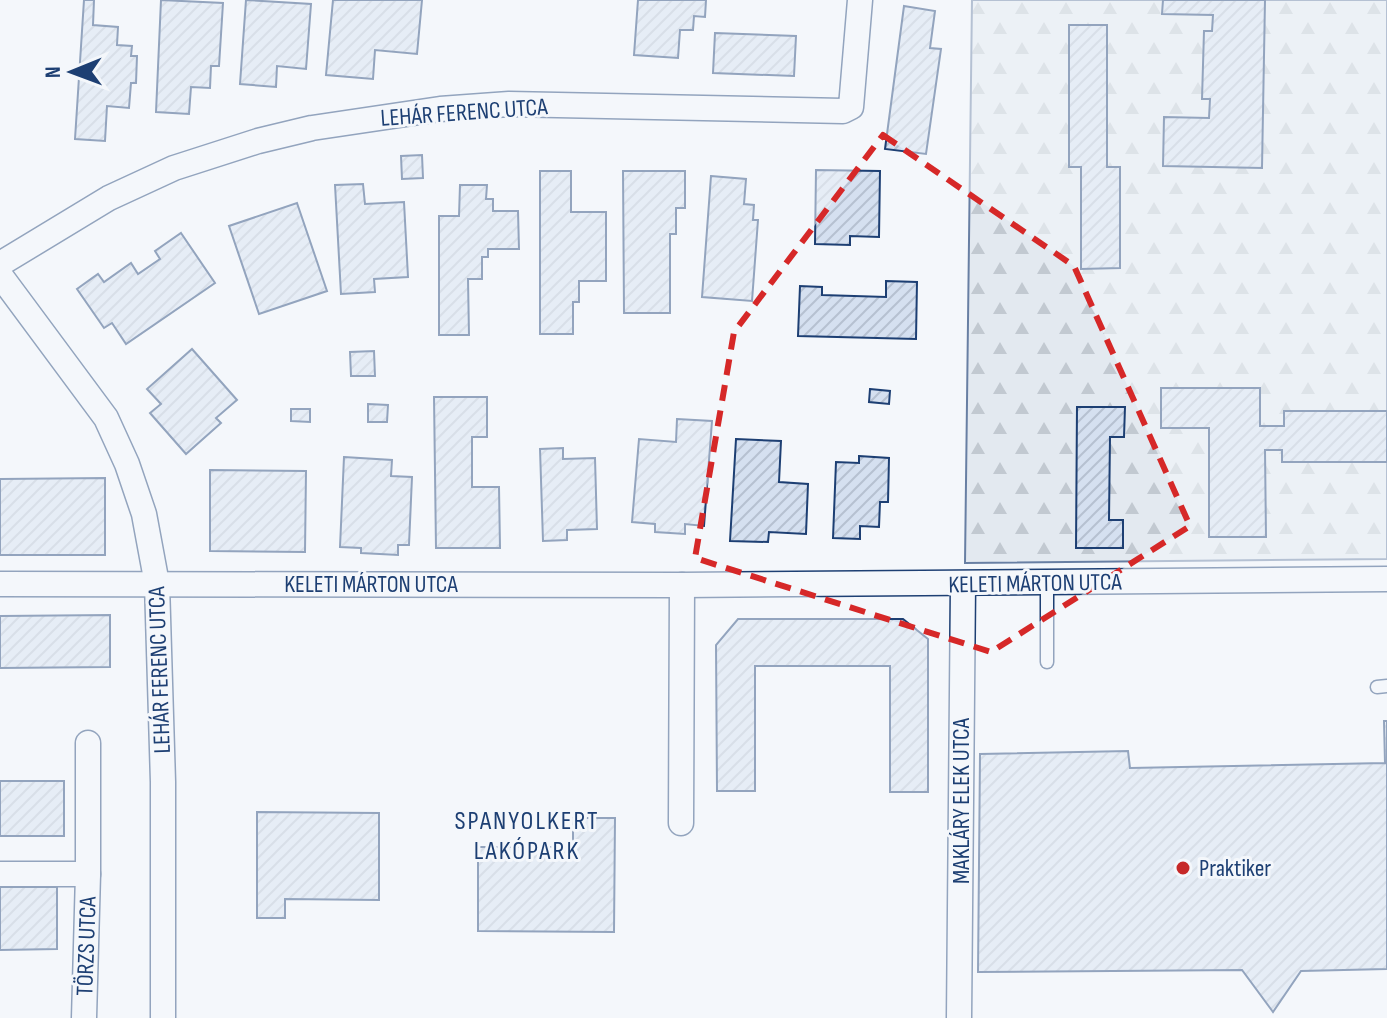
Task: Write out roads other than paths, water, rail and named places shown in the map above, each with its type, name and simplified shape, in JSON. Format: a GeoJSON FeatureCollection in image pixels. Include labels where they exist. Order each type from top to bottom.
{"type":"FeatureCollection","features":[{"type":"Feature","properties":{"kind":"street","name":"LEHÁR FERENC UTCA"},"geometry":{"type":"LineString","coordinates":[[0,264],[109,198],[174,168],[258,141],[312,128],[440,109],[509,104],[843,111],[851,107],[860,0]]}},
{"type":"Feature","properties":{"kind":"street","name":"LEHÁR FERENC UTCA"},"geometry":{"type":"LineString","coordinates":[[0,275],[106,418],[127,464],[144,514],[157,584],[165,897],[162,1016]]}},
{"type":"Feature","properties":{"kind":"street","name":"KELETI MÁRTON UTCA"},"geometry":{"type":"LineString","coordinates":[[0,584],[963,584],[1387,579]]}},
{"type":"Feature","properties":{"kind":"street","name":"MAKLÁRY ELEK UTCA"},"geometry":{"type":"LineString","coordinates":[[959,1018],[963,584]]}},
{"type":"Feature","properties":{"kind":"street"},"geometry":{"type":"LineString","coordinates":[[681,823],[682,585]]}},
{"type":"Feature","properties":{"kind":"street","name":"TÖRZS UTCA"},"geometry":{"type":"LineString","coordinates":[[84,1018],[88,743]]}},
{"type":"Feature","properties":{"kind":"street"},"geometry":{"type":"LineString","coordinates":[[0,874],[88,874]]}},
{"type":"Feature","properties":{"kind":"lane"},"geometry":{"type":"LineString","coordinates":[[1047,583],[1047,662]]}},
{"type":"Feature","properties":{"kind":"place","name":"Praktiker"},"geometry":{"type":"Point","coordinates":[1183,868]}},
{"type":"Feature","properties":{"kind":"district","name":"SPANYOLKERT LAKÓPARK"},"geometry":{"type":"Point","coordinates":[527,835]}}]}
